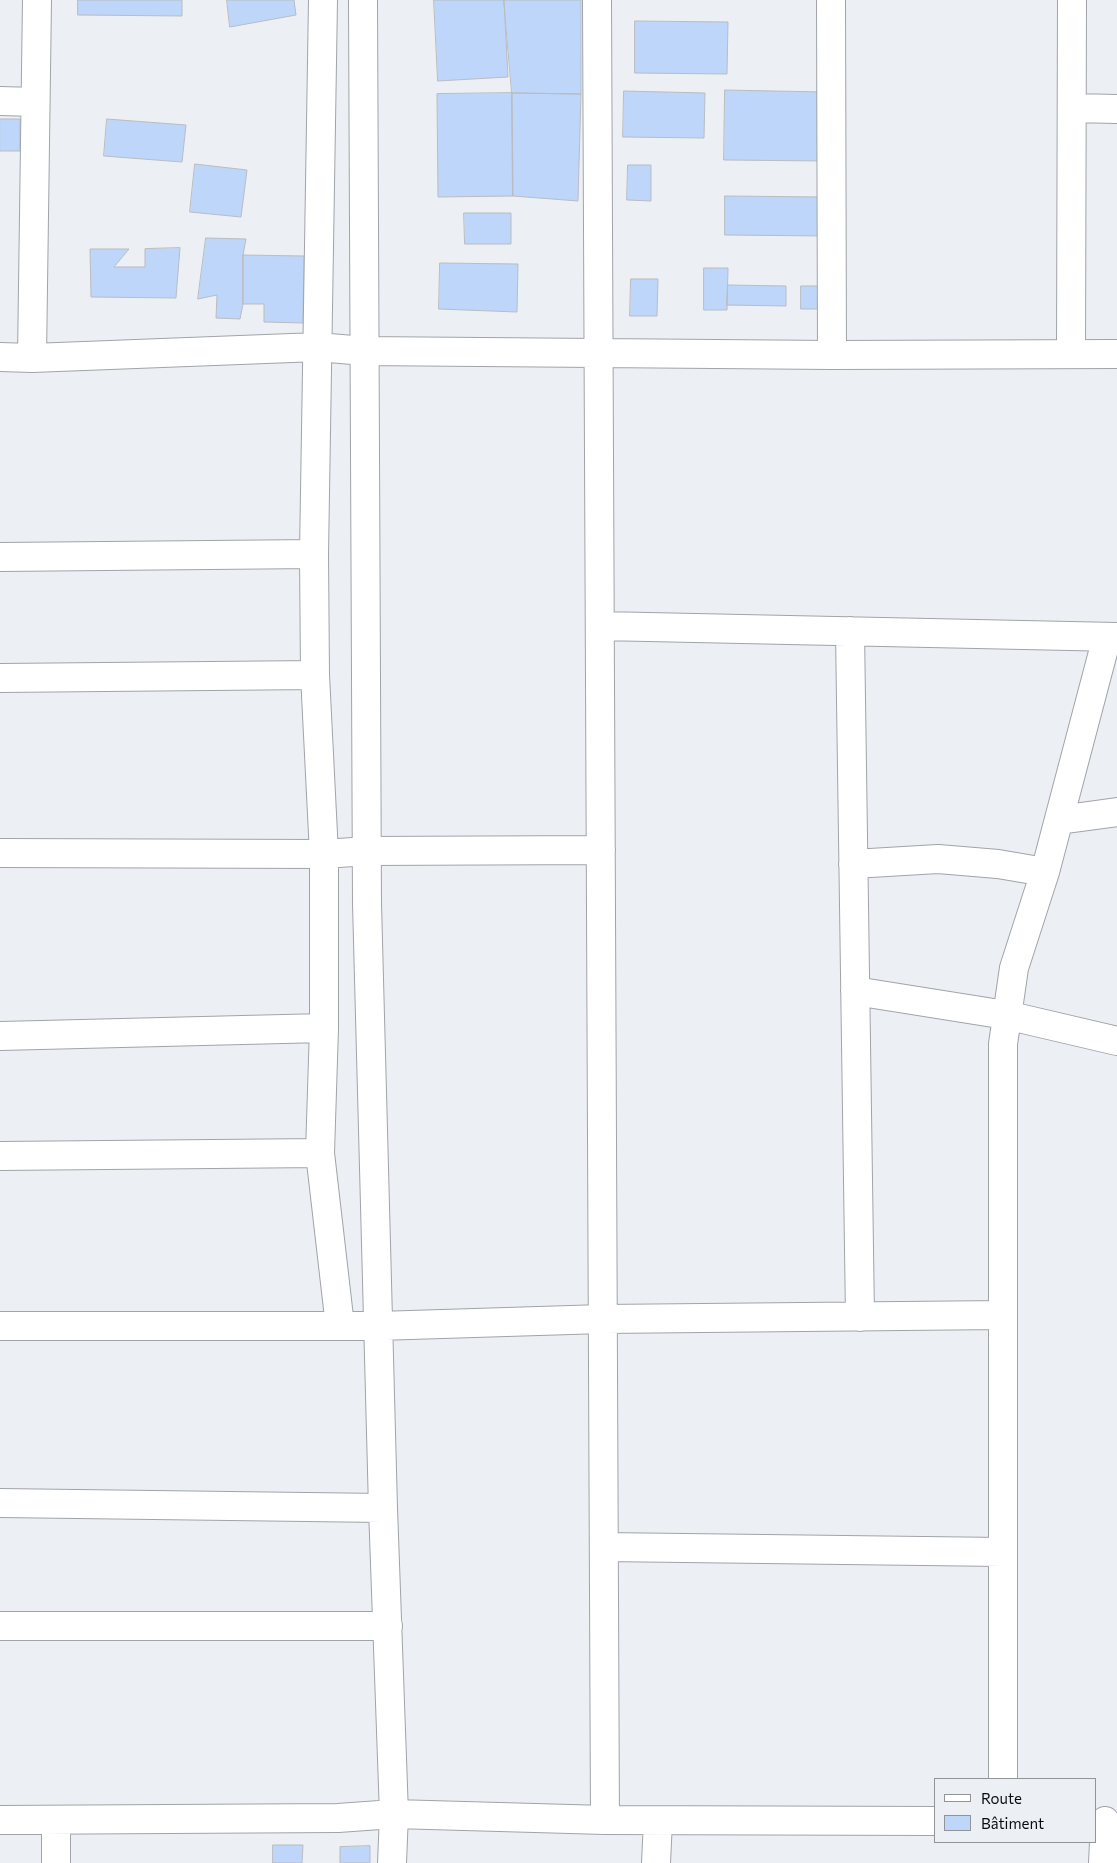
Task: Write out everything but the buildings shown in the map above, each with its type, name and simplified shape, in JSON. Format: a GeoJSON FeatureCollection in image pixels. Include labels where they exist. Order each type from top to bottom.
{"type":"FeatureCollection","features":[{"type":"Feature","properties":{"kind":"street"},"geometry":{"type":"LineString","coordinates":[[32,358],[37,0]]}},
{"type":"Feature","properties":{"kind":"street"},"geometry":{"type":"LineString","coordinates":[[323,0],[314,554],[315,675],[324,854],[324,1028],[320,1153],[340,1326]]}},
{"type":"Feature","properties":{"kind":"street"},"geometry":{"type":"LineString","coordinates":[[363,0],[367,851],[383,1508],[394,1814],[392,1863]]}},
{"type":"Feature","properties":{"kind":"street"},"geometry":{"type":"LineString","coordinates":[[597,0],[605,1820]]}},
{"type":"Feature","properties":{"kind":"street"},"geometry":{"type":"LineString","coordinates":[[831,0],[832,355]]}},
{"type":"Feature","properties":{"kind":"street"},"geometry":{"type":"LineString","coordinates":[[1072,0],[1072,354]]}},
{"type":"Feature","properties":{"kind":"street"},"geometry":{"type":"LineString","coordinates":[[0,101],[35,102]]}},
{"type":"Feature","properties":{"kind":"street"},"geometry":{"type":"LineString","coordinates":[[1073,108],[1117,109]]}},
{"type":"Feature","properties":{"kind":"street"},"geometry":{"type":"LineString","coordinates":[[0,357],[32,358],[318,347],[364,352],[832,355],[1117,354]]}},
{"type":"Feature","properties":{"kind":"street"},"geometry":{"type":"LineString","coordinates":[[0,557],[314,554]]}},
{"type":"Feature","properties":{"kind":"street"},"geometry":{"type":"LineString","coordinates":[[601,626],[1112,637],[1045,872],[1014,968],[1003,1044],[1003,1778]]}},
{"type":"Feature","properties":{"kind":"street"},"geometry":{"type":"LineString","coordinates":[[850,631],[860,1317]]}},
{"type":"Feature","properties":{"kind":"street"},"geometry":{"type":"LineString","coordinates":[[0,678],[315,675]]}},
{"type":"Feature","properties":{"kind":"street"},"geometry":{"type":"LineString","coordinates":[[1059,820],[1117,812]]}},
{"type":"Feature","properties":{"kind":"street"},"geometry":{"type":"LineString","coordinates":[[0,853],[324,854],[367,851],[601,850]]}},
{"type":"Feature","properties":{"kind":"street"},"geometry":{"type":"LineString","coordinates":[[853,864],[938,859],[998,864],[1045,872]]}},
{"type":"Feature","properties":{"kind":"street"},"geometry":{"type":"LineString","coordinates":[[855,991],[1006,1015],[1117,1041]]}},
{"type":"Feature","properties":{"kind":"street"},"geometry":{"type":"LineString","coordinates":[[0,1036],[324,1028]]}},
{"type":"Feature","properties":{"kind":"street"},"geometry":{"type":"LineString","coordinates":[[0,1156],[320,1153]]}},
{"type":"Feature","properties":{"kind":"street"},"geometry":{"type":"LineString","coordinates":[[0,1326],[378,1326],[603,1319],[1002,1315]]}},
{"type":"Feature","properties":{"kind":"street"},"geometry":{"type":"LineString","coordinates":[[0,1503],[383,1508]]}},
{"type":"Feature","properties":{"kind":"street"},"geometry":{"type":"LineString","coordinates":[[604,1547],[1003,1552]]}},
{"type":"Feature","properties":{"kind":"street"},"geometry":{"type":"LineString","coordinates":[[0,1626],[388,1626]]}},
{"type":"Feature","properties":{"kind":"street"},"geometry":{"type":"LineString","coordinates":[[0,1820],[338,1818],[394,1814],[658,1821],[934,1821]]}},
{"type":"Feature","properties":{"kind":"street"},"geometry":{"type":"LineString","coordinates":[[56,1820],[56,1863]]}},
{"type":"Feature","properties":{"kind":"street"},"geometry":{"type":"LineString","coordinates":[[656,1863],[658,1821]]}},
{"type":"Feature","properties":{"kind":"street"},"geometry":{"type":"LineString","coordinates":[[1102,1863],[1106,1822]]}}]}
